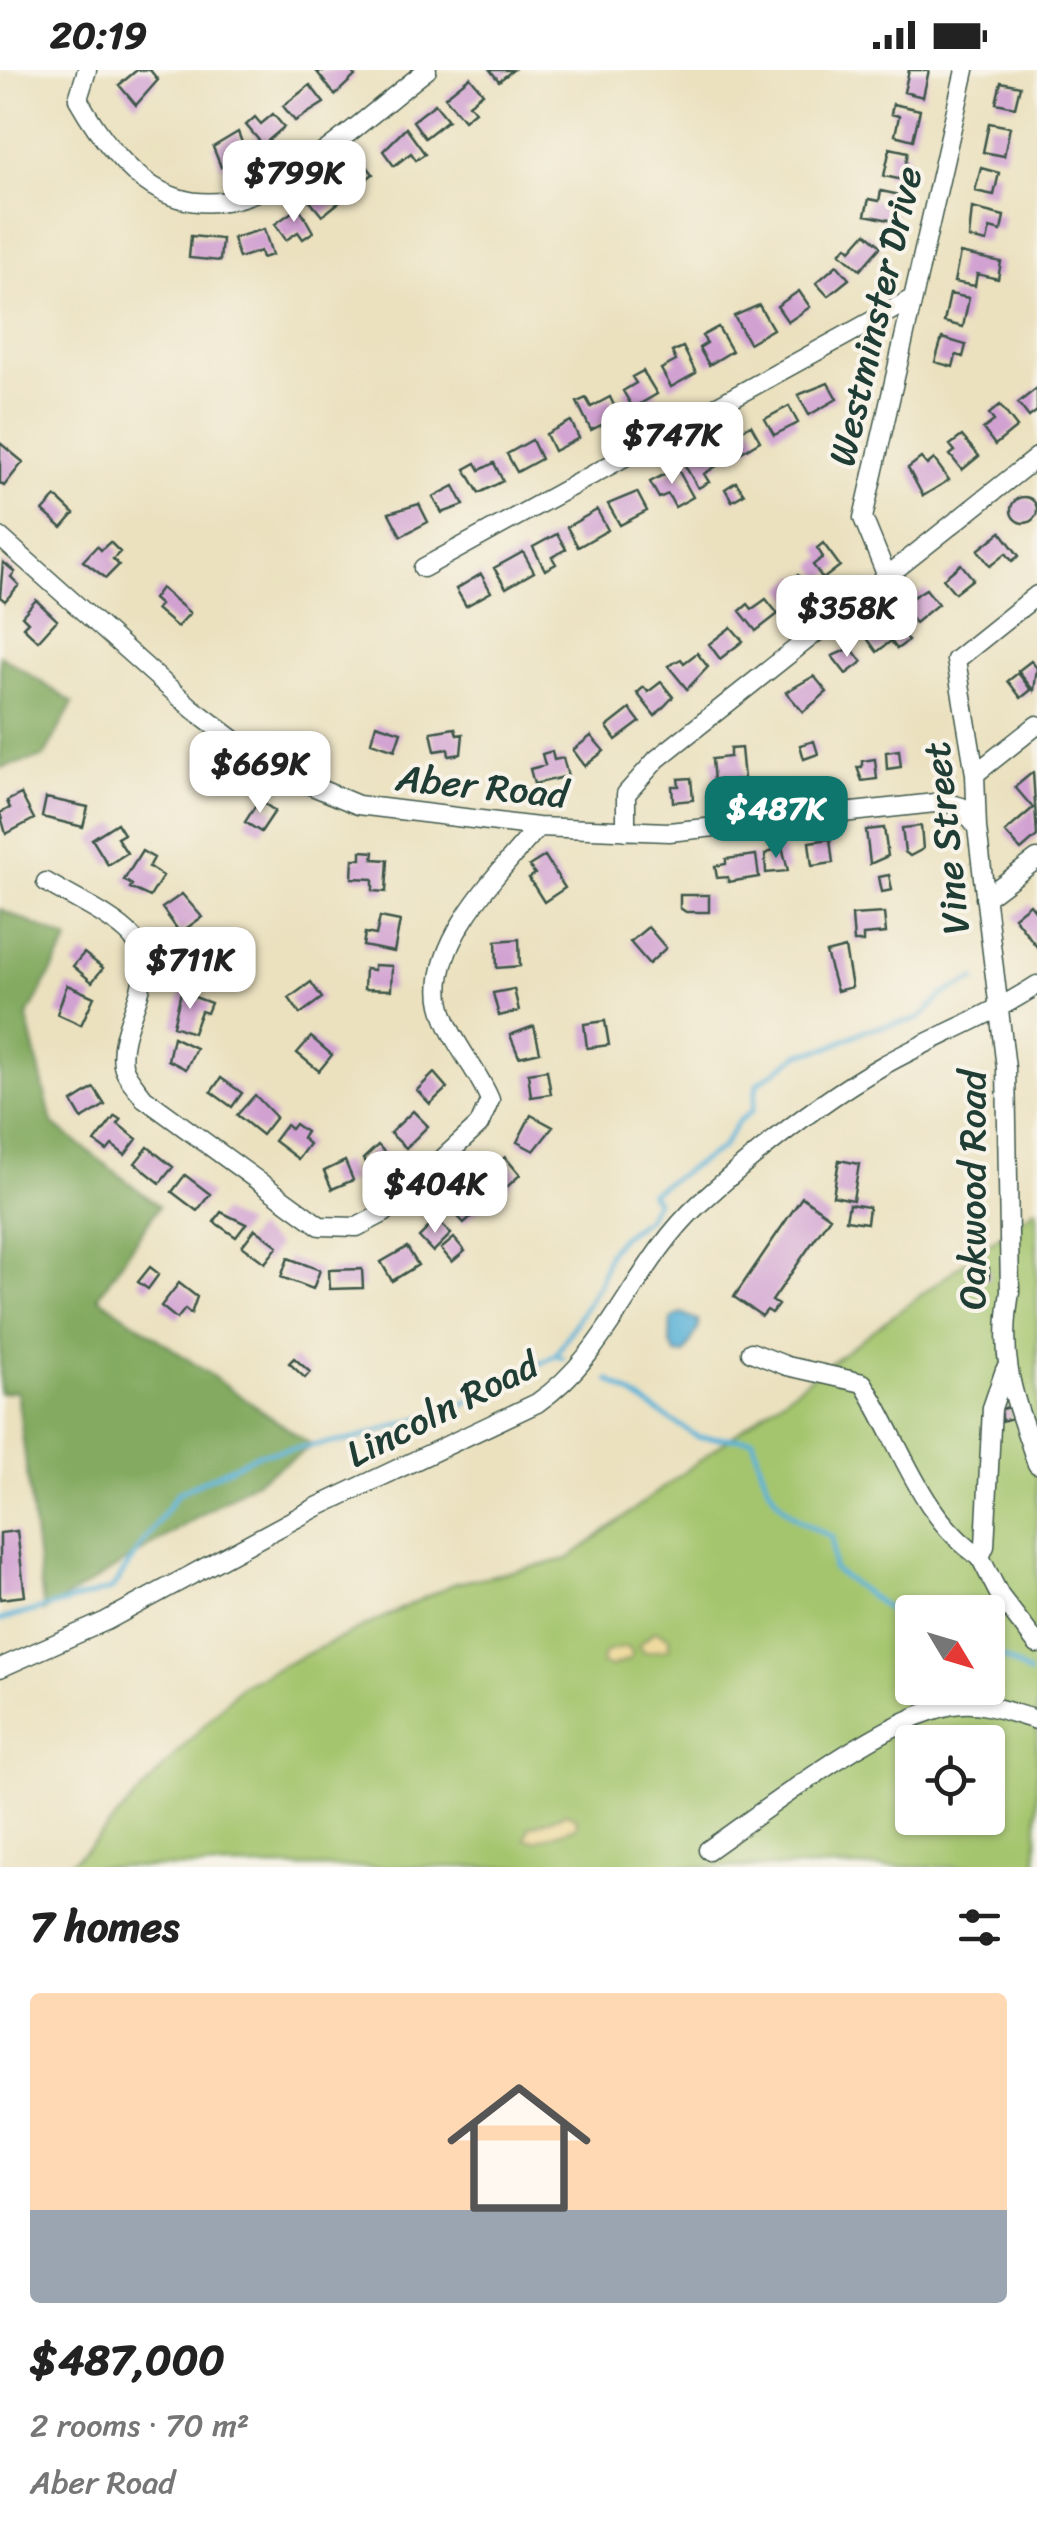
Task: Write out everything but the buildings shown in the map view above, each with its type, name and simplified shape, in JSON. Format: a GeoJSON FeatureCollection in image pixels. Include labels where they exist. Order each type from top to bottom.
{"type":"FeatureCollection","features":[{"type":"Feature","properties":{"kind":"street"},"geometry":{"type":"LineString","coordinates":[[87,70],[78,99],[95,129],[140,178],[172,198],[210,205],[248,198],[290,178],[426,70]]}},
{"type":"Feature","properties":{"kind":"street","name":"Westminster Drive"},"geometry":{"type":"LineString","coordinates":[[886,574],[863,518],[965,70]]}},
{"type":"Feature","properties":{"kind":"street"},"geometry":{"type":"LineString","coordinates":[[424,568],[910,300]]}},
{"type":"Feature","properties":{"kind":"street"},"geometry":{"type":"LineString","coordinates":[[626,831],[626,794],[657,759],[1037,457]]}},
{"type":"Feature","properties":{"kind":"street","name":"Aber Road"},"geometry":{"type":"LineString","coordinates":[[0,537],[192,709],[274,770],[358,805],[538,826],[626,831],[712,830],[944,802],[962,807],[977,828]]}},
{"type":"Feature","properties":{"kind":"street"},"geometry":{"type":"LineString","coordinates":[[1030,601],[1037,623]]}},
{"type":"Feature","properties":{"kind":"street","name":"Vine Street"},"geometry":{"type":"LineString","coordinates":[[998,1010],[974,774],[956,660],[1030,601]]}},
{"type":"Feature","properties":{"kind":"street"},"geometry":{"type":"LineString","coordinates":[[974,774],[1037,726]]}},
{"type":"Feature","properties":{"kind":"street"},"geometry":{"type":"LineString","coordinates":[[46,882],[132,936],[143,959],[144,985],[124,1031],[124,1068],[144,1098],[320,1226],[357,1227],[384,1214],[479,1125],[490,1100],[478,1070],[452,1038],[440,1001],[444,964],[462,918],[538,826]]}},
{"type":"Feature","properties":{"kind":"street"},"geometry":{"type":"LineString","coordinates":[[985,898],[1037,858]]}},
{"type":"Feature","properties":{"kind":"street","name":"Lincoln Road"},"geometry":{"type":"LineString","coordinates":[[0,1668],[106,1621],[318,1507],[537,1404],[568,1382],[590,1356],[642,1270],[700,1204],[836,1094],[885,1064],[998,1010],[1037,985]]}},
{"type":"Feature","properties":{"kind":"street","name":"Oakwood Road"},"geometry":{"type":"LineString","coordinates":[[998,1010],[1010,1140],[1010,1292],[1004,1326],[1005,1369]]}},
{"type":"Feature","properties":{"kind":"street"},"geometry":{"type":"LineString","coordinates":[[751,1352],[803,1371],[863,1383],[938,1516],[962,1545],[980,1557],[1000,1596],[1037,1644]]}},
{"type":"Feature","properties":{"kind":"street"},"geometry":{"type":"LineString","coordinates":[[1005,1369],[1037,1464]]}},
{"type":"Feature","properties":{"kind":"street"},"geometry":{"type":"LineString","coordinates":[[980,1557],[985,1546],[992,1408],[1005,1369]]}},
{"type":"Feature","properties":{"kind":"street"},"geometry":{"type":"LineString","coordinates":[[708,1850],[842,1757],[934,1710],[981,1704],[1037,1720]]}},
{"type":"Feature","properties":{"kind":"green space"},"geometry":{"type":"Polygon","coordinates":[[[0,655],[73,703],[44,757],[0,768],[0,655]]]}},
{"type":"Feature","properties":{"kind":"green space"},"geometry":{"type":"Polygon","coordinates":[[[0,909],[69,940],[27,1017],[52,1123],[159,1206],[98,1297],[313,1446],[44,1612],[17,1391],[0,1393],[0,909]]]}},
{"type":"Feature","properties":{"kind":"green space"},"geometry":{"type":"Polygon","coordinates":[[[1037,1208],[1037,1867],[64,1867],[87,1849],[242,1685],[453,1584],[568,1559],[1037,1208]]]}},
{"type":"Feature","properties":{"kind":"sand"},"geometry":{"type":"Polygon","coordinates":[[[655,1631],[669,1637],[669,1649],[644,1653],[638,1646],[655,1631]]]}},
{"type":"Feature","properties":{"kind":"sand"},"geometry":{"type":"Polygon","coordinates":[[[626,1647],[632,1652],[630,1659],[611,1667],[601,1664],[605,1652],[626,1647]]]}},
{"type":"Feature","properties":{"kind":"sand"},"geometry":{"type":"Polygon","coordinates":[[[567,1813],[577,1819],[576,1827],[536,1841],[526,1839],[529,1827],[567,1813]]]}},
{"type":"Feature","properties":{"kind":"water"},"geometry":{"type":"Polygon","coordinates":[[[682,1313],[698,1321],[699,1327],[684,1354],[676,1354],[670,1343],[671,1319],[682,1313]]]}},
{"type":"Feature","properties":{"kind":"waterway"},"geometry":{"type":"LineString","coordinates":[[556,1355],[599,1284],[609,1252],[621,1237],[646,1219],[656,1201],[650,1193],[722,1148],[738,1122],[753,1110],[757,1084],[800,1054],[828,1048],[865,1030],[919,1019],[944,994],[975,979]]}},
{"type":"Feature","properties":{"kind":"waterway"},"geometry":{"type":"LineString","coordinates":[[0,1620],[111,1590],[178,1493],[259,1454],[356,1439],[463,1404],[556,1355],[563,1358]]}},
{"type":"Feature","properties":{"kind":"waterway"},"geometry":{"type":"LineString","coordinates":[[609,1380],[698,1437],[753,1439],[764,1475],[778,1500],[799,1519],[832,1537],[833,1569],[895,1614]]}},
{"type":"Feature","properties":{"kind":"waterway"},"geometry":{"type":"LineString","coordinates":[[1005,1658],[1029,1674]]}}]}
